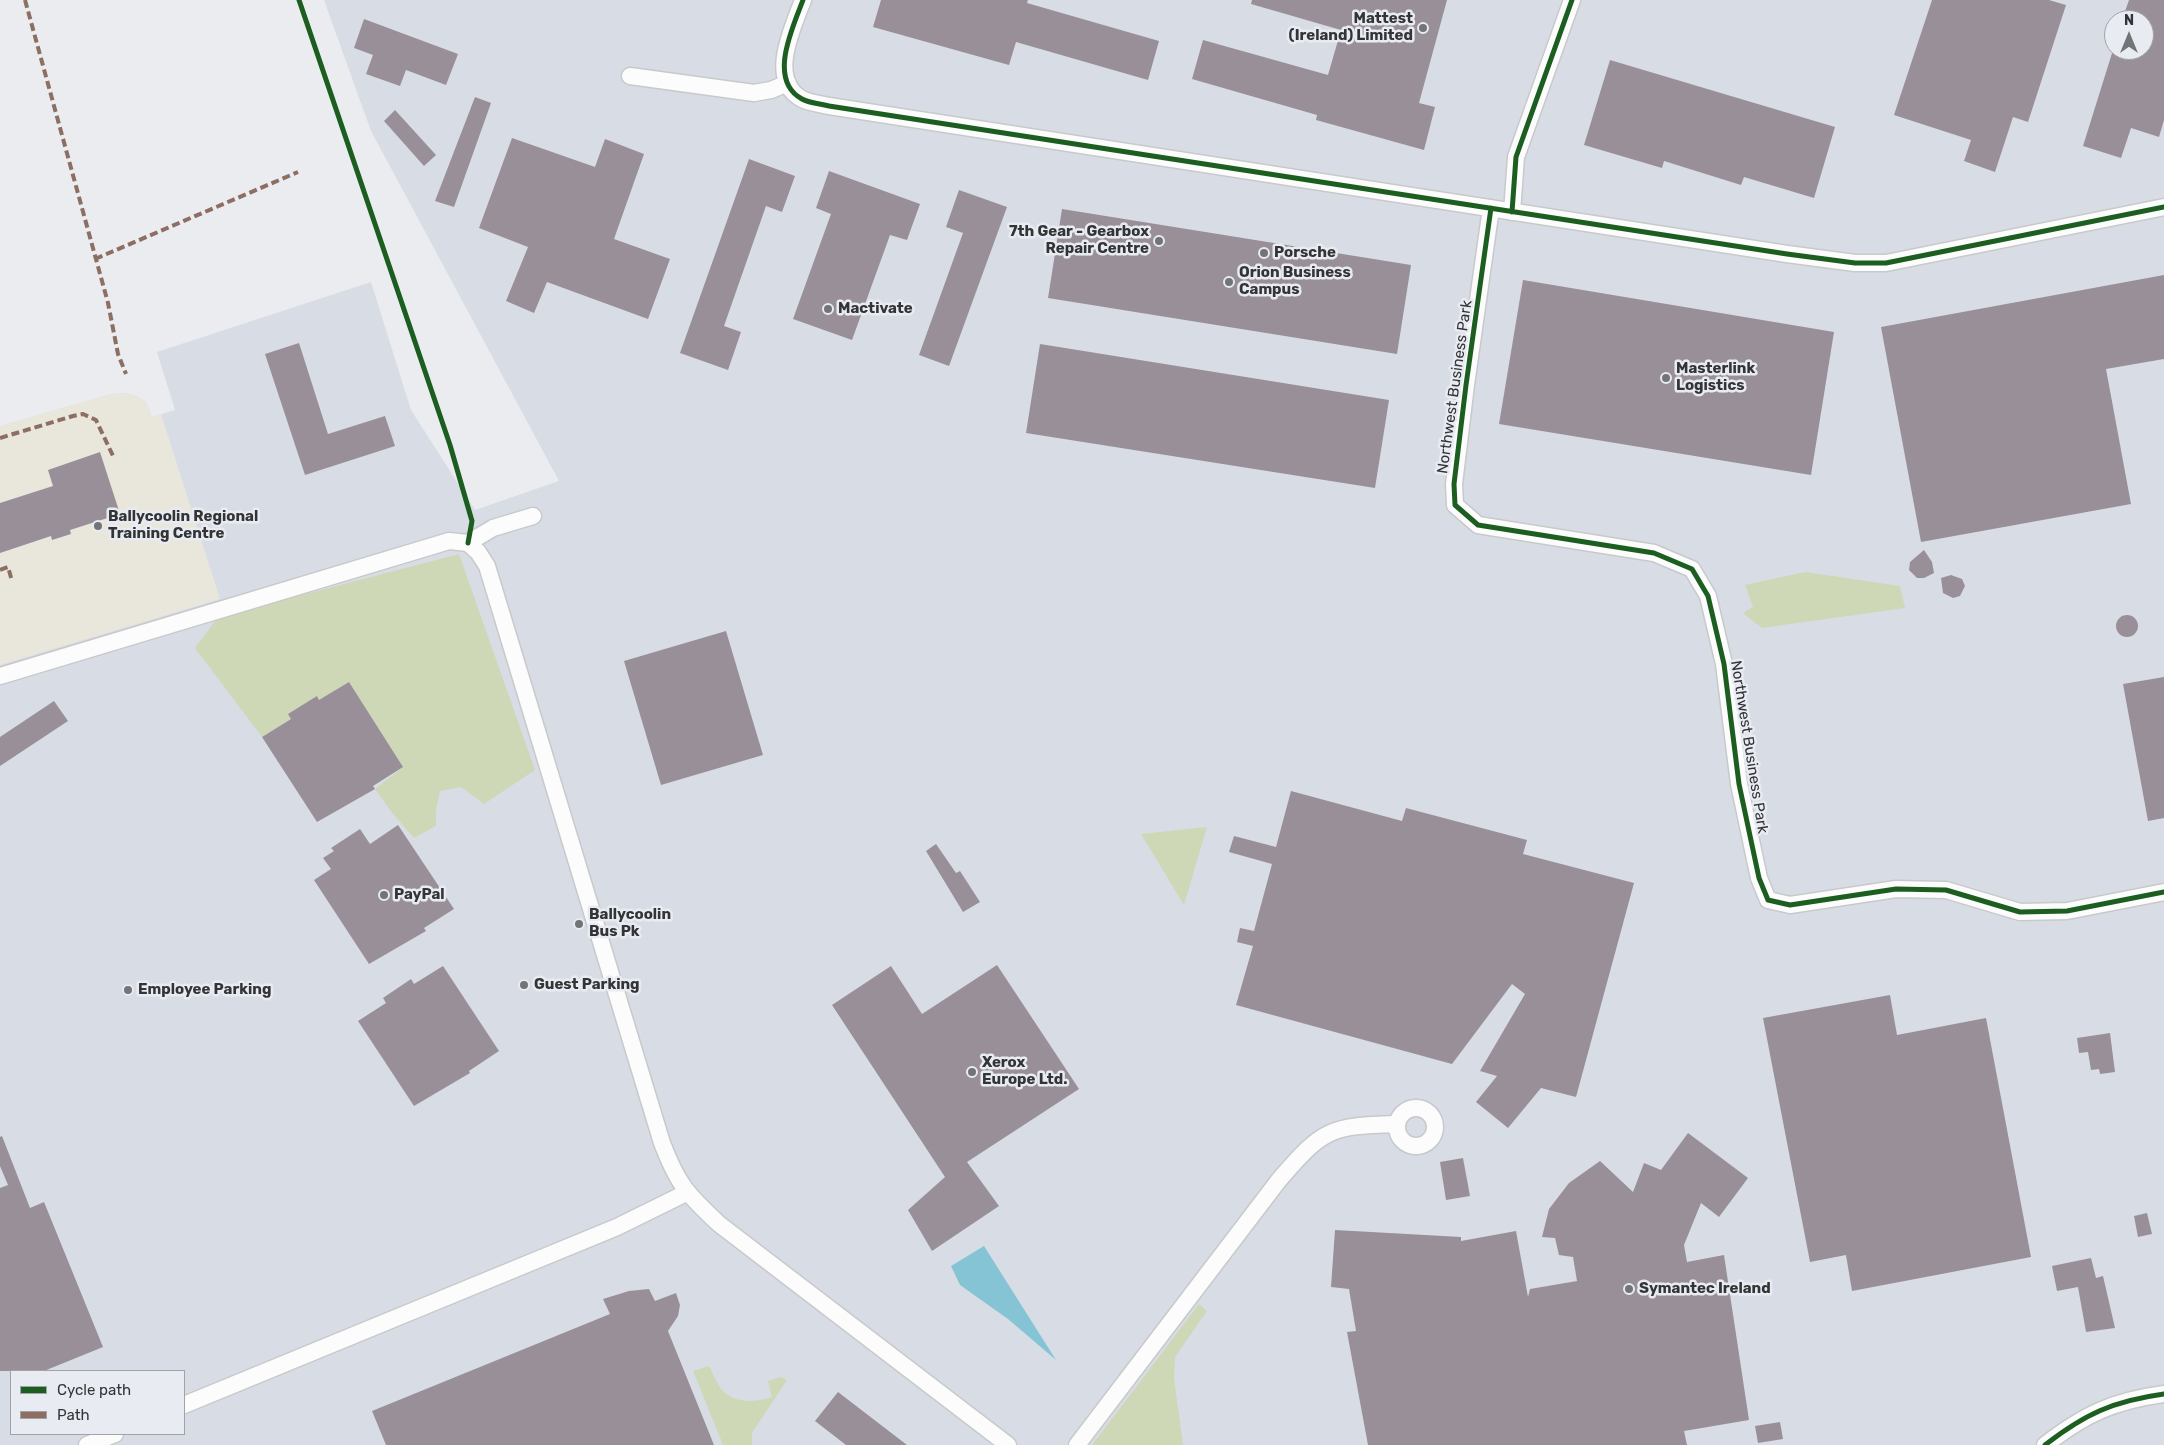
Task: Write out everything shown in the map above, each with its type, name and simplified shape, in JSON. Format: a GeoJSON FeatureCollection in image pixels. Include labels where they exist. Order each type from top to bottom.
{"type":"FeatureCollection","features":[{"type":"Feature","properties":{"kind":"street"},"geometry":{"type":"LineString","coordinates":[[803,0],[787,44],[784,63],[788,83],[802,99],[829,106],[1512,212],[1855,263],[1886,263],[2164,207]]}},
{"type":"Feature","properties":{"kind":"street"},"geometry":{"type":"LineString","coordinates":[[1512,212],[1516,157],[1572,0]]}},
{"type":"Feature","properties":{"kind":"street"},"geometry":{"type":"LineString","coordinates":[[630,76],[754,92],[771,90],[788,83]]}},
{"type":"Feature","properties":{"kind":"street","name":"Northwest Business Park"},"geometry":{"type":"LineString","coordinates":[[1491,208],[1466,384],[1454,484],[1455,505],[1478,525],[1654,553],[1692,569],[1708,596],[1724,664],[1739,784],[1759,878],[1768,900],[1790,905],[1896,889],[1946,890],[2020,912],[2057,911],[2164,892]]}},
{"type":"Feature","properties":{"kind":"street"},"geometry":{"type":"LineString","coordinates":[[468,543],[493,528],[533,516]]}},
{"type":"Feature","properties":{"kind":"street"},"geometry":{"type":"LineString","coordinates":[[0,676],[450,541],[468,543],[478,552],[487,566],[662,1143],[674,1175],[686,1193],[719,1224],[1008,1445]]}},
{"type":"Feature","properties":{"kind":"street"},"geometry":{"type":"LineString","coordinates":[[1077,1445],[1279,1180],[1308,1146],[1323,1135],[1353,1125],[1397,1124]]}},
{"type":"Feature","properties":{"kind":"street"},"geometry":{"type":"LineString","coordinates":[[185,1405],[616,1227],[686,1193]]}},
{"type":"Feature","properties":{"kind":"street"},"geometry":{"type":"LineString","coordinates":[[2045,1445],[2095,1411],[2144,1396],[2164,1394]]}},
{"type":"Feature","properties":{"kind":"street"},"geometry":{"type":"LineString","coordinates":[[87,1445],[112,1435]]}},
{"type":"Feature","properties":{"kind":"shaded area"},"geometry":{"type":"Polygon","coordinates":[[[324,0],[2164,0],[2164,1445],[0,1445],[0,426],[111,394],[125,393],[137,396],[146,402],[152,417],[175,410],[157,352],[371,282],[411,410],[475,510],[559,481],[371,131],[324,0]]]}},
{"type":"Feature","properties":{"kind":"shaded area","name":"Ballycoolin Regional Training Centre"},"geometry":{"type":"Polygon","coordinates":[[[125,393],[137,396],[146,402],[152,417],[161,414],[220,599],[0,665],[0,426],[111,394],[125,393]]]}},
{"type":"Feature","properties":{"kind":"green space"},"geometry":{"type":"Polygon","coordinates":[[[459,554],[535,770],[484,804],[461,787],[440,791],[436,811],[436,826],[414,838],[375,789],[403,767],[349,682],[262,737],[195,648],[218,617],[459,554]]]}},
{"type":"Feature","properties":{"kind":"green space"},"geometry":{"type":"Polygon","coordinates":[[[1805,572],[1900,586],[1905,608],[1762,628],[1743,613],[1753,607],[1745,585],[1805,572]]]}},
{"type":"Feature","properties":{"kind":"green space"},"geometry":{"type":"Polygon","coordinates":[[[1207,827],[1184,905],[1141,834],[1207,827]]]}},
{"type":"Feature","properties":{"kind":"green space"},"geometry":{"type":"Polygon","coordinates":[[[1199,1304],[1207,1311],[1175,1357],[1174,1378],[1183,1445],[1092,1445],[1199,1304]]]}},
{"type":"Feature","properties":{"kind":"green space"},"geometry":{"type":"Polygon","coordinates":[[[709,1366],[723,1391],[740,1400],[753,1401],[772,1397],[768,1381],[780,1377],[787,1380],[752,1433],[752,1445],[723,1445],[693,1371],[709,1366]]]}},
{"type":"Feature","properties":{"kind":"water"},"geometry":{"type":"Polygon","coordinates":[[[984,1246],[1056,1360],[1008,1319],[960,1285],[951,1266],[984,1246]]]}},
{"type":"Feature","properties":{"kind":"building"},"geometry":{"type":"Polygon","coordinates":[[[881,0],[1028,0],[1027,3],[1159,41],[1148,80],[1016,42],[1009,65],[873,27],[881,0]]]}},
{"type":"Feature","properties":{"kind":"building"},"geometry":{"type":"Polygon","coordinates":[[[1252,0],[1447,0],[1419,103],[1435,107],[1424,150],[1316,120],[1317,115],[1192,79],[1203,40],[1328,75],[1341,30],[1251,4],[1252,0]]]}},
{"type":"Feature","properties":{"kind":"building"},"geometry":{"type":"Polygon","coordinates":[[[1932,0],[2049,0],[2066,5],[2028,122],[2013,117],[1995,172],[1964,161],[1971,140],[1894,115],[1932,0]]]}},
{"type":"Feature","properties":{"kind":"building"},"geometry":{"type":"Polygon","coordinates":[[[2129,0],[2164,0],[2164,120],[2159,137],[2131,128],[2121,158],[2083,146],[2110,60],[2154,60],[2154,10],[2126,10],[2129,0]]]}},
{"type":"Feature","properties":{"kind":"building"},"geometry":{"type":"Polygon","coordinates":[[[364,19],[458,54],[446,85],[406,70],[400,86],[366,74],[373,55],[354,48],[364,19]]]}},
{"type":"Feature","properties":{"kind":"building"},"geometry":{"type":"Polygon","coordinates":[[[1610,60],[1835,127],[1814,198],[1744,177],[1741,185],[1664,161],[1662,168],[1584,145],[1610,60]]]}},
{"type":"Feature","properties":{"kind":"building"},"geometry":{"type":"Polygon","coordinates":[[[475,97],[491,103],[454,207],[435,201],[475,97]]]}},
{"type":"Feature","properties":{"kind":"building"},"geometry":{"type":"Polygon","coordinates":[[[395,110],[436,155],[424,166],[384,121],[395,110]]]}},
{"type":"Feature","properties":{"kind":"building"},"geometry":{"type":"Polygon","coordinates":[[[512,138],[595,167],[605,139],[644,154],[614,239],[670,259],[648,319],[547,282],[534,313],[506,301],[528,247],[479,228],[512,138]]]}},
{"type":"Feature","properties":{"kind":"building"},"geometry":{"type":"Polygon","coordinates":[[[749,159],[795,176],[782,212],[766,206],[724,326],[741,332],[728,370],[680,353],[749,159]]]}},
{"type":"Feature","properties":{"kind":"building"},"geometry":{"type":"Polygon","coordinates":[[[829,171],[920,204],[907,240],[890,235],[852,340],[793,319],[831,214],[816,208],[829,171]]]}},
{"type":"Feature","properties":{"kind":"building"},"geometry":{"type":"Polygon","coordinates":[[[959,190],[1007,207],[949,366],[919,355],[963,233],[946,227],[959,190]]]}},
{"type":"Feature","properties":{"kind":"building","name":"Orion Business Campus"},"geometry":{"type":"Polygon","coordinates":[[[1062,209],[1411,265],[1397,354],[1048,298],[1062,209]]]}},
{"type":"Feature","properties":{"kind":"building"},"geometry":{"type":"Polygon","coordinates":[[[2164,275],[2164,359],[2106,369],[2131,504],[1921,542],[1881,327],[2164,275]]]}},
{"type":"Feature","properties":{"kind":"building","name":"Masterlink Logistics"},"geometry":{"type":"Polygon","coordinates":[[[1523,280],[1834,332],[1811,475],[1499,424],[1523,280]]]}},
{"type":"Feature","properties":{"kind":"building"},"geometry":{"type":"Polygon","coordinates":[[[299,343],[328,434],[385,416],[395,446],[305,475],[265,354],[299,343]]]}},
{"type":"Feature","properties":{"kind":"building"},"geometry":{"type":"Polygon","coordinates":[[[1040,344],[1389,400],[1375,488],[1026,433],[1040,344]]]}},
{"type":"Feature","properties":{"kind":"building"},"geometry":{"type":"Polygon","coordinates":[[[100,452],[120,514],[70,530],[71,534],[52,540],[51,536],[0,553],[0,503],[53,486],[48,470],[100,452]]]}},
{"type":"Feature","properties":{"kind":"building"},"geometry":{"type":"Polygon","coordinates":[[[1924,550],[1932,562],[1934,573],[1924,578],[1917,578],[1909,570],[1910,562],[1924,550]]]}},
{"type":"Feature","properties":{"kind":"building"},"geometry":{"type":"Polygon","coordinates":[[[1951,575],[1962,579],[1965,586],[1960,596],[1953,598],[1943,593],[1941,578],[1951,575]]]}},
{"type":"Feature","properties":{"kind":"building"},"geometry":{"type":"Polygon","coordinates":[[[2127,615],[2135,618],[2138,626],[2135,634],[2127,637],[2119,634],[2116,626],[2119,618],[2127,615]]]}},
{"type":"Feature","properties":{"kind":"building"},"geometry":{"type":"Polygon","coordinates":[[[726,631],[763,755],[661,785],[624,661],[726,631]]]}},
{"type":"Feature","properties":{"kind":"building"},"geometry":{"type":"Polygon","coordinates":[[[2164,677],[2164,818],[2148,821],[2123,684],[2164,677]]]}},
{"type":"Feature","properties":{"kind":"building"},"geometry":{"type":"Polygon","coordinates":[[[349,682],[403,767],[373,786],[375,789],[317,822],[262,737],[291,719],[288,714],[317,696],[319,700],[349,682]]]}},
{"type":"Feature","properties":{"kind":"building"},"geometry":{"type":"Polygon","coordinates":[[[54,701],[68,721],[0,766],[0,737],[54,701]]]}},
{"type":"Feature","properties":{"kind":"building"},"geometry":{"type":"Polygon","coordinates":[[[1291,791],[1402,821],[1406,808],[1527,840],[1523,854],[1634,883],[1576,1097],[1541,1088],[1508,1128],[1476,1102],[1497,1076],[1480,1071],[1525,994],[1512,984],[1452,1064],[1236,1005],[1253,946],[1237,942],[1240,928],[1254,931],[1272,864],[1229,852],[1234,836],[1276,847],[1291,791]]]}},
{"type":"Feature","properties":{"kind":"building","name":"PayPal"},"geometry":{"type":"Polygon","coordinates":[[[398,825],[454,909],[424,928],[426,931],[369,964],[314,880],[331,869],[323,858],[334,851],[331,848],[360,829],[370,844],[398,825]]]}},
{"type":"Feature","properties":{"kind":"building"},"geometry":{"type":"Polygon","coordinates":[[[936,844],[956,873],[960,871],[980,902],[963,912],[926,851],[936,844]]]}},
{"type":"Feature","properties":{"kind":"building","name":"Xerox Europe Ltd."},"geometry":{"type":"Polygon","coordinates":[[[997,965],[1079,1089],[967,1162],[999,1206],[932,1251],[908,1210],[945,1177],[832,1005],[891,966],[922,1014],[997,965]]]}},
{"type":"Feature","properties":{"kind":"building"},"geometry":{"type":"Polygon","coordinates":[[[443,966],[499,1051],[469,1071],[470,1073],[414,1106],[358,1021],[386,1003],[383,998],[411,979],[414,984],[443,966]]]}},
{"type":"Feature","properties":{"kind":"building"},"geometry":{"type":"Polygon","coordinates":[[[1890,995],[1897,1035],[1986,1018],[2031,1257],[1852,1291],[1846,1255],[1810,1262],[1763,1018],[1890,995]]]}},
{"type":"Feature","properties":{"kind":"building"},"geometry":{"type":"Polygon","coordinates":[[[2110,1033],[2115,1072],[2100,1074],[2099,1069],[2091,1070],[2088,1052],[2079,1053],[2077,1038],[2110,1033]]]}},
{"type":"Feature","properties":{"kind":"building","name":"Symantec Ireland"},"geometry":{"type":"Polygon","coordinates":[[[1688,1133],[1748,1178],[1719,1217],[1701,1203],[1684,1245],[1687,1262],[1724,1255],[1749,1420],[1684,1431],[1687,1445],[1368,1445],[1347,1332],[1356,1331],[1349,1289],[1331,1287],[1335,1230],[1461,1237],[1461,1241],[1516,1231],[1528,1297],[1530,1289],[1577,1281],[1573,1257],[1559,1255],[1555,1238],[1542,1237],[1549,1209],[1569,1183],[1600,1161],[1633,1192],[1644,1163],[1661,1170],[1688,1133]]]}},
{"type":"Feature","properties":{"kind":"building"},"geometry":{"type":"Polygon","coordinates":[[[2,1136],[30,1208],[44,1202],[103,1347],[46,1370],[0,1371],[0,1188],[8,1185],[0,1166],[0,1137],[2,1136]]]}},
{"type":"Feature","properties":{"kind":"building"},"geometry":{"type":"Polygon","coordinates":[[[1463,1158],[1470,1196],[1446,1200],[1440,1162],[1463,1158]]]}},
{"type":"Feature","properties":{"kind":"building"},"geometry":{"type":"Polygon","coordinates":[[[2147,1213],[2152,1234],[2138,1237],[2134,1216],[2147,1213]]]}},
{"type":"Feature","properties":{"kind":"building"},"geometry":{"type":"Polygon","coordinates":[[[2091,1258],[2096,1278],[2103,1276],[2115,1328],[2086,1332],[2078,1287],[2057,1291],[2052,1266],[2091,1258]]]}},
{"type":"Feature","properties":{"kind":"building"},"geometry":{"type":"Polygon","coordinates":[[[649,1289],[655,1301],[676,1293],[680,1305],[678,1316],[668,1331],[714,1445],[386,1445],[372,1411],[610,1314],[603,1299],[629,1291],[649,1289]]]}},
{"type":"Feature","properties":{"kind":"building"},"geometry":{"type":"Polygon","coordinates":[[[838,1392],[907,1445],[846,1445],[815,1421],[838,1392]]]}},
{"type":"Feature","properties":{"kind":"building"},"geometry":{"type":"Polygon","coordinates":[[[1780,1422],[1783,1439],[1758,1443],[1755,1426],[1780,1422]]]}},
{"type":"Feature","properties":{"kind":"marked path"},"geometry":{"type":"LineString","coordinates":[[25,0],[108,303],[118,354],[126,374]]}},
{"type":"Feature","properties":{"kind":"marked path"},"geometry":{"type":"LineString","coordinates":[[95,259],[298,172]]}},
{"type":"Feature","properties":{"kind":"marked path"},"geometry":{"type":"LineString","coordinates":[[0,438],[83,414],[96,420],[114,458]]}},
{"type":"Feature","properties":{"kind":"marked path"},"geometry":{"type":"LineString","coordinates":[[0,570],[8,567],[12,581]]}},
{"type":"Feature","properties":{"kind":"cycle path"},"geometry":{"type":"LineString","coordinates":[[299,0],[450,445],[472,521],[468,543]]}},
{"type":"Feature","properties":{"kind":"cycle path"},"geometry":{"type":"LineString","coordinates":[[803,0],[789,38],[784,66],[786,79],[792,90],[802,99],[812,102],[1787,254],[1855,263],[1886,263],[2164,207]]}},
{"type":"Feature","properties":{"kind":"cycle path"},"geometry":{"type":"LineString","coordinates":[[1512,212],[1516,157],[1572,0]]}},
{"type":"Feature","properties":{"kind":"cycle path"},"geometry":{"type":"LineString","coordinates":[[1491,208],[1466,385],[1454,484],[1455,505],[1478,525],[1654,553],[1692,569],[1708,596],[1724,664],[1739,784],[1759,878],[1768,900],[1790,905],[1896,889],[1946,890],[2020,912],[2067,911],[2164,892]]}},
{"type":"Feature","properties":{"kind":"cycle path"},"geometry":{"type":"LineString","coordinates":[[2045,1445],[2073,1425],[2100,1410],[2164,1394]]}},
{"type":"Feature","properties":{"kind":"place","name":"Mattest (Ireland) Limited"},"geometry":{"type":"Point","coordinates":[1423,28]}},
{"type":"Feature","properties":{"kind":"place","name":"7th Gear - Gearbox Repair Centre"},"geometry":{"type":"Point","coordinates":[1159,241]}},
{"type":"Feature","properties":{"kind":"place","name":"Porsche"},"geometry":{"type":"Point","coordinates":[1264,253]}},
{"type":"Feature","properties":{"kind":"place","name":"Orion Business Campus"},"geometry":{"type":"Point","coordinates":[1229,282]}},
{"type":"Feature","properties":{"kind":"place","name":"Mactivate"},"geometry":{"type":"Point","coordinates":[828,309]}},
{"type":"Feature","properties":{"kind":"place","name":"Masterlink Logistics"},"geometry":{"type":"Point","coordinates":[1666,378]}},
{"type":"Feature","properties":{"kind":"place","name":"Ballycoolin Regional Training Centre"},"geometry":{"type":"Point","coordinates":[98,526]}},
{"type":"Feature","properties":{"kind":"place","name":"PayPal"},"geometry":{"type":"Point","coordinates":[384,895]}},
{"type":"Feature","properties":{"kind":"place","name":"Ballycoolin Bus Pk"},"geometry":{"type":"Point","coordinates":[579,924]}},
{"type":"Feature","properties":{"kind":"place","name":"Guest Parking"},"geometry":{"type":"Point","coordinates":[524,985]}},
{"type":"Feature","properties":{"kind":"place","name":"Employee Parking"},"geometry":{"type":"Point","coordinates":[128,990]}},
{"type":"Feature","properties":{"kind":"place","name":"Xerox Europe Ltd."},"geometry":{"type":"Point","coordinates":[972,1072]}},
{"type":"Feature","properties":{"kind":"place","name":"Symantec Ireland"},"geometry":{"type":"Point","coordinates":[1629,1289]}}]}
